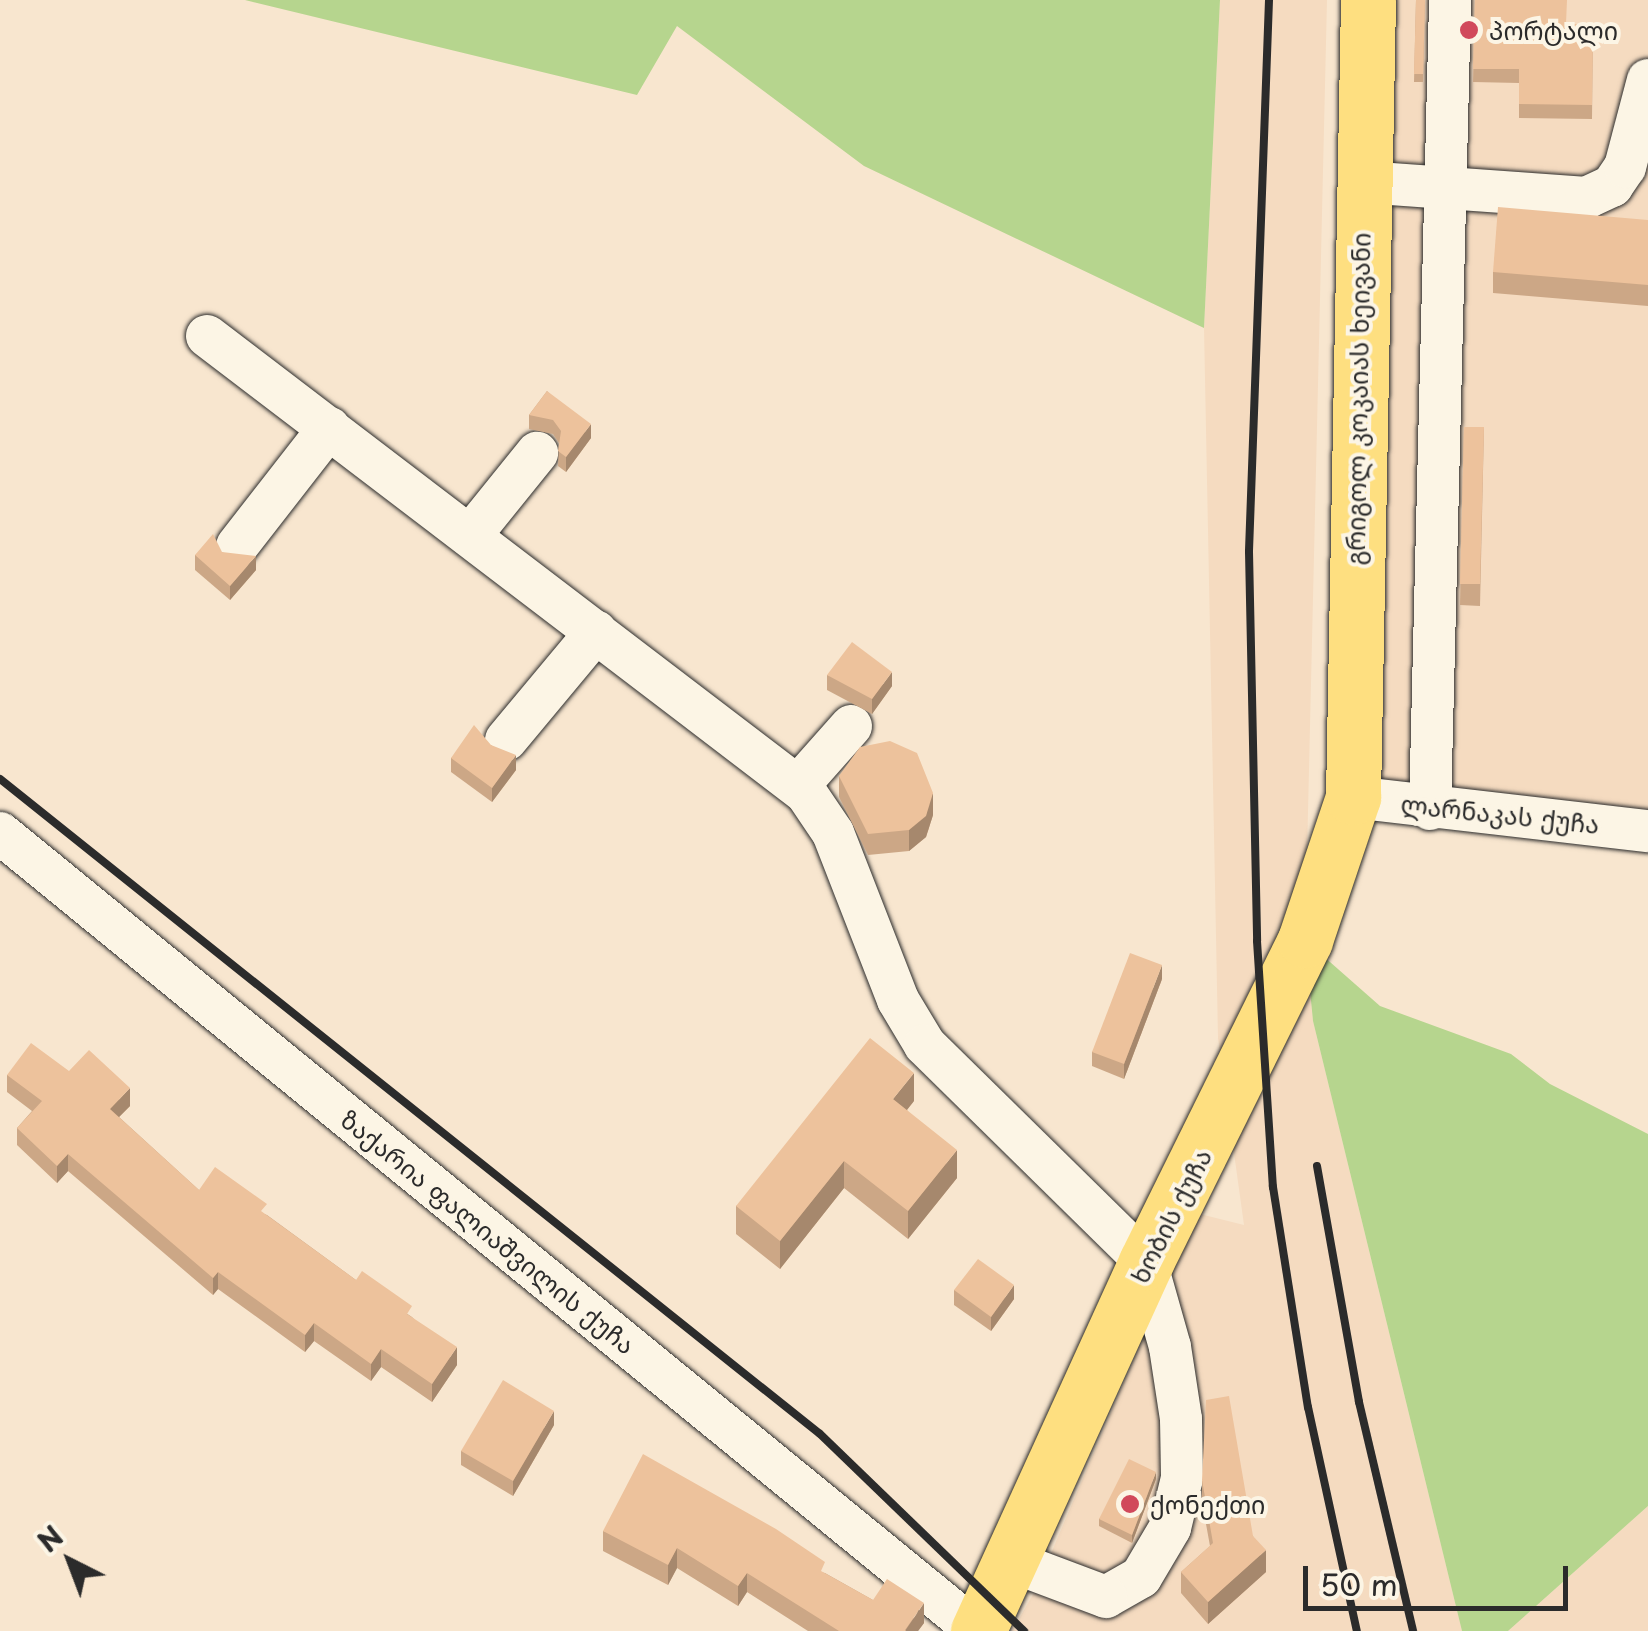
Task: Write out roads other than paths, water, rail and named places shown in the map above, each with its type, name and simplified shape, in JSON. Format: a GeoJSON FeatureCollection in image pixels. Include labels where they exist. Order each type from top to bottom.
{"type":"FeatureCollection","features":[{"type":"Feature","properties":{"kind":"main road","name":"გრიგოლ კოკაიას ხეივანი"},"geometry":{"type":"LineString","coordinates":[[1352,797],[1368,0]]}},
{"type":"Feature","properties":{"kind":"main road","name":"ხობის ქუჩა"},"geometry":{"type":"LineString","coordinates":[[978,1631],[1146,1262],[1305,940],[1352,797]]}},
{"type":"Feature","properties":{"kind":"street"},"geometry":{"type":"LineString","coordinates":[[1430,809],[1442,189],[1450,0]]}},
{"type":"Feature","properties":{"kind":"street"},"geometry":{"type":"LineString","coordinates":[[1362,182],[1586,198],[1612,186],[1625,167],[1648,80]]}},
{"type":"Feature","properties":{"kind":"street"},"geometry":{"type":"LineString","coordinates":[[207,336],[798,786],[833,833],[898,1000],[925,1046],[1146,1262],[1170,1347],[1181,1419],[1182,1478],[1170,1528],[1141,1578],[1106,1597],[1010,1561]]}},
{"type":"Feature","properties":{"kind":"street"},"geometry":{"type":"LineString","coordinates":[[237,546],[329,428]]}},
{"type":"Feature","properties":{"kind":"street"},"geometry":{"type":"LineString","coordinates":[[470,536],[536,454]]}},
{"type":"Feature","properties":{"kind":"street"},"geometry":{"type":"LineString","coordinates":[[506,740],[596,632]]}},
{"type":"Feature","properties":{"kind":"street"},"geometry":{"type":"LineString","coordinates":[[798,786],[850,726]]}},
{"type":"Feature","properties":{"kind":"street","name":"ლარნაკას ქუჩა"},"geometry":{"type":"LineString","coordinates":[[1352,797],[1430,809],[1518,812],[1648,831]]}},
{"type":"Feature","properties":{"kind":"street","name":"ზაქარია ფალიაშვილის ქუჩა"},"geometry":{"type":"LineString","coordinates":[[0,833],[978,1631]]}},
{"type":"Feature","properties":{"kind":"railway"},"geometry":{"type":"LineString","coordinates":[[1269,0],[1249,552],[1257,941],[1273,1187],[1308,1407],[1357,1631]]}},
{"type":"Feature","properties":{"kind":"railway"},"geometry":{"type":"LineString","coordinates":[[0,779],[820,1434],[1024,1631]]}},
{"type":"Feature","properties":{"kind":"railway"},"geometry":{"type":"LineString","coordinates":[[1317,1166],[1359,1402],[1413,1631]]}},
{"type":"Feature","properties":{"kind":"place","name":"პორტალი"},"geometry":{"type":"Point","coordinates":[1469,30]}},
{"type":"Feature","properties":{"kind":"place","name":"ქონექთი"},"geometry":{"type":"Point","coordinates":[1130,1504]}}]}
